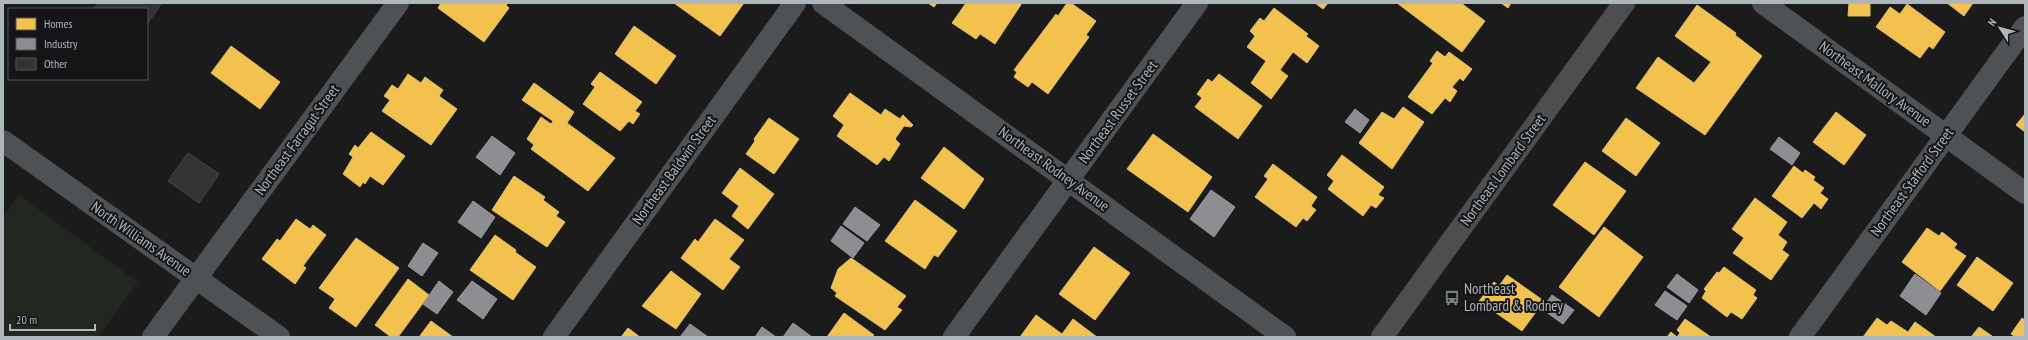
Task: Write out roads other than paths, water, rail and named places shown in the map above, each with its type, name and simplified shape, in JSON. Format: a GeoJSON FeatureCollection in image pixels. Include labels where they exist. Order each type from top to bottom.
{"type":"FeatureCollection","features":[{"type":"Feature","properties":{"kind":"main road","name":"Northeast Lombard Street"},"geometry":{"type":"LineString","coordinates":[[1382,337],[1624,3]]}},
{"type":"Feature","properties":{"kind":"street","name":"Northeast Farragut Street"},"geometry":{"type":"LineString","coordinates":[[153,337],[398,3]]}},
{"type":"Feature","properties":{"kind":"street","name":"Northeast Baldwin Street"},"geometry":{"type":"LineString","coordinates":[[554,337],[795,3]]}},
{"type":"Feature","properties":{"kind":"street","name":"Northeast Rodney Avenue"},"geometry":{"type":"LineString","coordinates":[[822,3],[1285,337]]}},
{"type":"Feature","properties":{"kind":"street","name":"Northeast Russet Street"},"geometry":{"type":"LineString","coordinates":[[954,337],[1197,3]]}},
{"type":"Feature","properties":{"kind":"street","name":"Northeast Mallory Avenue"},"geometry":{"type":"LineString","coordinates":[[1763,3],[2025,193]]}},
{"type":"Feature","properties":{"kind":"street","name":"Northeast Stafford Street"},"geometry":{"type":"LineString","coordinates":[[1800,337],[2025,27]]}},
{"type":"Feature","properties":{"kind":"street","name":"North Williams Avenue"},"geometry":{"type":"LineString","coordinates":[[3,141],[279,337]]}},
{"type":"Feature","properties":{"kind":"place","name":"Northeast Lombard & Rodney"},"geometry":{"type":"Point","coordinates":[1452,298]}}]}
